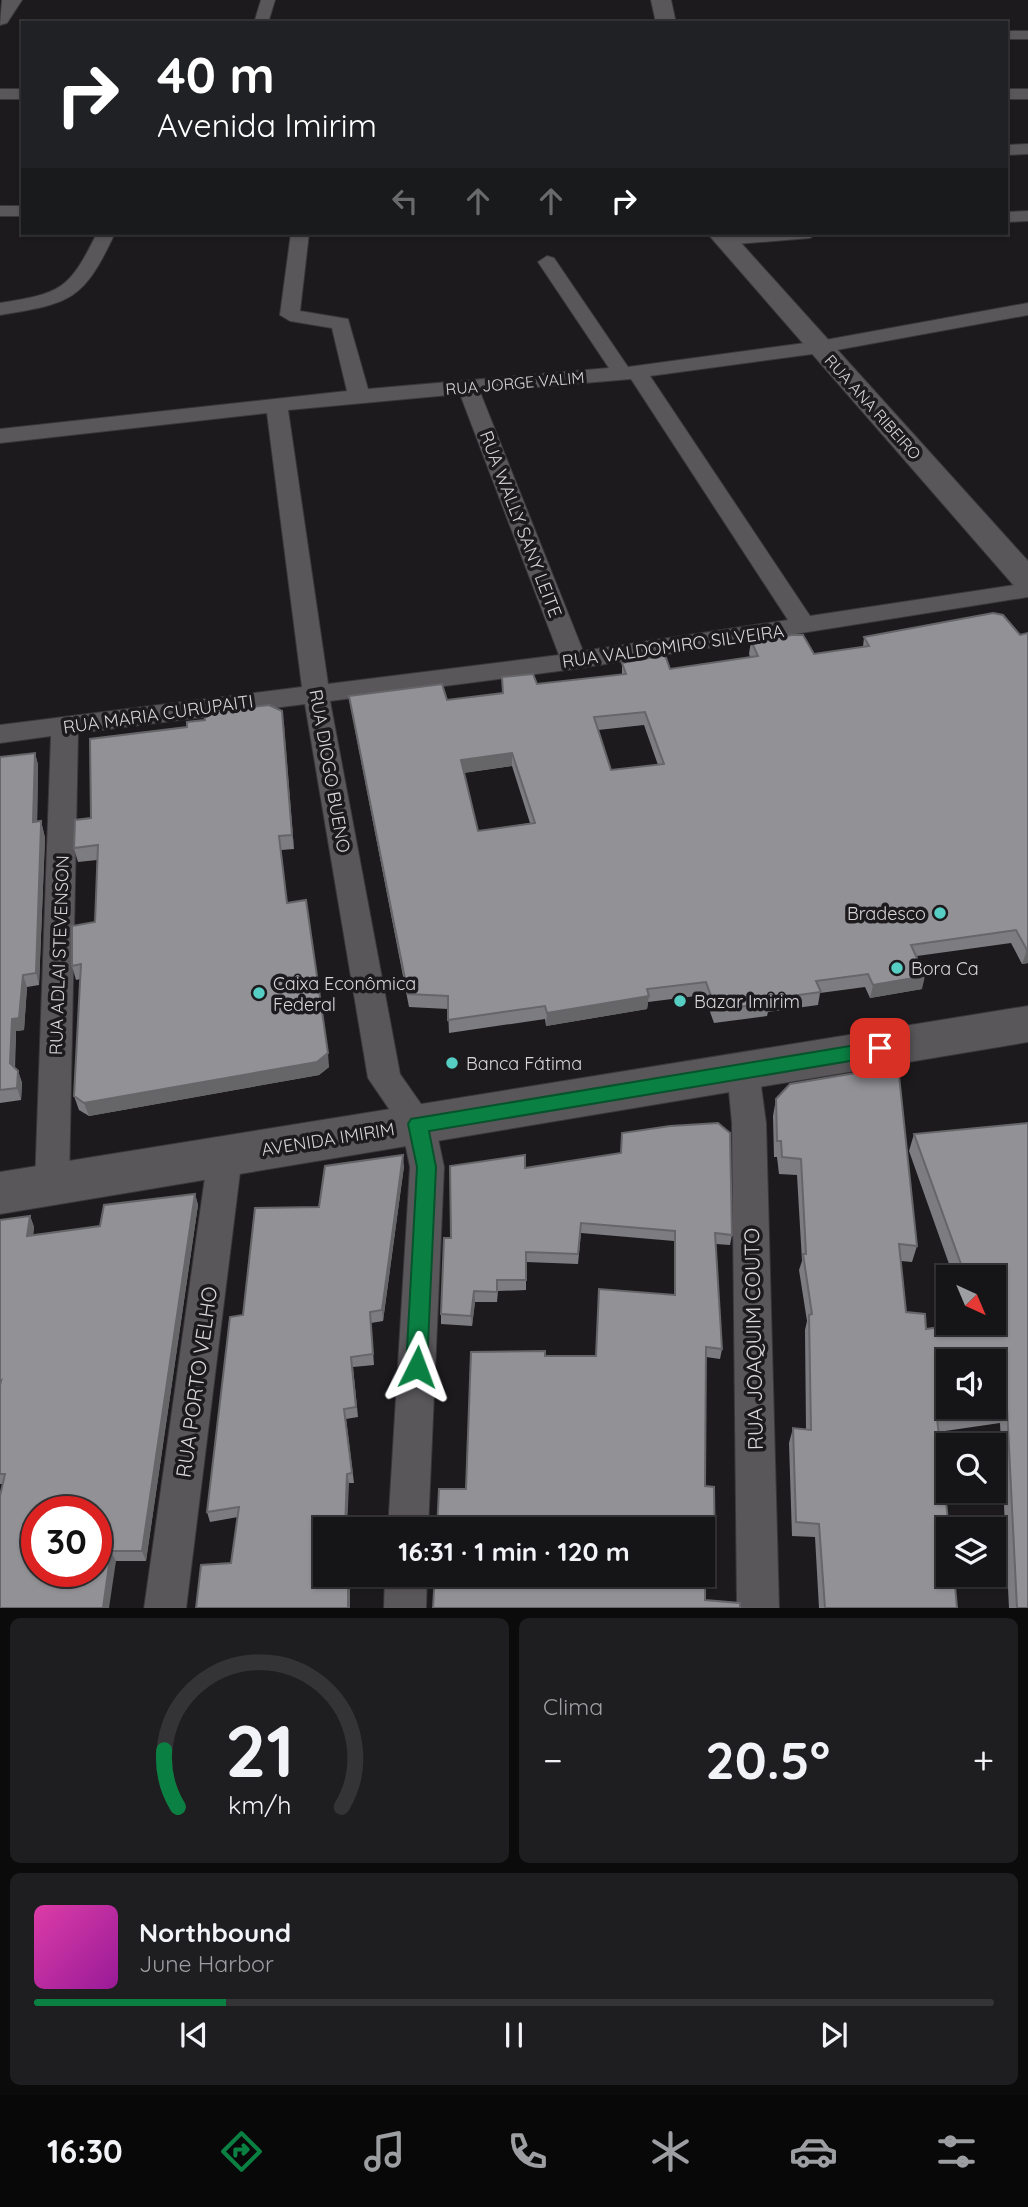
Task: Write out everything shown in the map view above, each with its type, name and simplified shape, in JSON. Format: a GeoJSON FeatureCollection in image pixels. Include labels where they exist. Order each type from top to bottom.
{"type":"FeatureCollection","features":[{"type":"Feature","properties":{"kind":"street"},"geometry":{"type":"LineString","coordinates":[[0,19],[12,0]]}},
{"type":"Feature","properties":{"kind":"street"},"geometry":{"type":"LineString","coordinates":[[262,21],[268,0]]}},
{"type":"Feature","properties":{"kind":"street"},"geometry":{"type":"LineString","coordinates":[[661,0],[666,21]]}},
{"type":"Feature","properties":{"kind":"street"},"geometry":{"type":"LineString","coordinates":[[1008,35],[1028,35]]}},
{"type":"Feature","properties":{"kind":"street"},"geometry":{"type":"LineString","coordinates":[[0,94],[21,94]]}},
{"type":"Feature","properties":{"kind":"street"},"geometry":{"type":"LineString","coordinates":[[1008,94],[1028,94]]}},
{"type":"Feature","properties":{"kind":"street"},"geometry":{"type":"LineString","coordinates":[[1008,149],[1028,149]]}},
{"type":"Feature","properties":{"kind":"street"},"geometry":{"type":"LineString","coordinates":[[0,211],[21,211]]}},
{"type":"Feature","properties":{"kind":"street"},"geometry":{"type":"LineString","coordinates":[[1008,217],[1028,216]]}},
{"type":"Feature","properties":{"kind":"street"},"geometry":{"type":"LineString","coordinates":[[0,309],[59,297],[75,289],[86,277],[105,235]]}},
{"type":"Feature","properties":{"kind":"street"},"geometry":{"type":"LineString","coordinates":[[300,235],[290,315],[341,323],[359,396]]}},
{"type":"Feature","properties":{"kind":"street"},"geometry":{"type":"LineString","coordinates":[[722,236],[751,235]]}},
{"type":"Feature","properties":{"kind":"street","name":"RUA ANA RIBEIRO"},"geometry":{"type":"LineString","coordinates":[[722,236],[1028,581]]}},
{"type":"Feature","properties":{"kind":"street"},"geometry":{"type":"LineString","coordinates":[[547,262],[630,373],[805,627]]}},
{"type":"Feature","properties":{"kind":"street","name":"RUA JORGE VALIM"},"geometry":{"type":"LineString","coordinates":[[0,436],[359,396],[630,373],[820,347],[1028,309]]}},
{"type":"Feature","properties":{"kind":"street","name":"RUA WALLY SANY LEITE"},"geometry":{"type":"LineString","coordinates":[[468,387],[574,661]]}},
{"type":"Feature","properties":{"kind":"street","name":"RUA DIOGO BUENO"},"geometry":{"type":"LineString","coordinates":[[278,406],[316,693],[384,1078],[418,1124]]}},
{"type":"Feature","properties":{"kind":"street","name":"RUA VALDOMIRO SILVEIRA"},"geometry":{"type":"LineString","coordinates":[[316,693],[574,661],[805,627],[1028,590]]}},
{"type":"Feature","properties":{"kind":"street","name":"RUA MARIA CURUPAITI"},"geometry":{"type":"LineString","coordinates":[[0,734],[316,693]]}},
{"type":"Feature","properties":{"kind":"street","name":"RUA ADLAI STEVENSON"},"geometry":{"type":"LineString","coordinates":[[52,1184],[65,726]]}},
{"type":"Feature","properties":{"kind":"street","name":"AVENIDA IMIRIM"},"geometry":{"type":"LineString","coordinates":[[0,1193],[1028,1024]]}},
{"type":"Feature","properties":{"kind":"street","name":"RUA JOAQUIM COUTO"},"geometry":{"type":"LineString","coordinates":[[743,1071],[749,1123],[758,1608]]}},
{"type":"Feature","properties":{"kind":"street"},"geometry":{"type":"LineString","coordinates":[[409,1517],[427,1167],[418,1124]]}},
{"type":"Feature","properties":{"kind":"street","name":"RUA PORTO VELHO"},"geometry":{"type":"LineString","coordinates":[[165,1608],[225,1156]]}},
{"type":"Feature","properties":{"kind":"street"},"geometry":{"type":"LineString","coordinates":[[405,1608],[406,1587]]}},
{"type":"Feature","properties":{"kind":"building"},"geometry":{"type":"Polygon","coordinates":[[[993,613],[1003,615],[1020,635],[1028,633],[1028,950],[1016,930],[911,945],[925,976],[873,985],[868,974],[816,981],[821,992],[716,1010],[706,982],[647,989],[649,996],[547,1013],[545,1006],[448,1020],[448,996],[408,994],[349,696],[442,684],[447,700],[503,693],[502,677],[533,674],[537,684],[626,674],[622,663],[665,655],[670,669],[758,656],[751,641],[792,635],[803,635],[814,654],[869,646],[864,637],[993,613]],[[645,712],[594,717],[611,770],[664,764],[645,712]],[[512,753],[461,760],[478,831],[535,823],[512,753]]]}},
{"type":"Feature","properties":{"kind":"building"},"geometry":{"type":"Polygon","coordinates":[[[269,705],[282,711],[292,835],[279,836],[287,903],[306,900],[328,1053],[317,1062],[84,1103],[74,1096],[81,964],[72,966],[72,926],[95,922],[98,845],[74,848],[75,820],[91,818],[90,739],[187,727],[187,722],[205,720],[204,713],[269,705]]]}},
{"type":"Feature","properties":{"kind":"building"},"geometry":{"type":"Polygon","coordinates":[[[35,753],[33,822],[41,821],[36,973],[23,975],[19,1018],[12,1019],[10,1063],[18,1071],[17,1088],[0,1090],[0,757],[35,753]]]}},
{"type":"Feature","properties":{"kind":"building"},"geometry":{"type":"Polygon","coordinates":[[[898,1066],[917,1246],[899,1244],[906,1312],[925,1314],[926,1329],[936,1328],[936,1335],[1006,1335],[1006,1265],[961,1265],[914,1134],[1028,1123],[1028,1608],[1017,1608],[1006,1408],[1006,1349],[936,1349],[936,1419],[939,1433],[936,1433],[936,1503],[946,1503],[948,1517],[936,1517],[936,1587],[955,1587],[957,1608],[825,1608],[819,1524],[796,1522],[793,1428],[811,1430],[809,1315],[812,1314],[803,1254],[806,1254],[801,1159],[782,1157],[781,1141],[777,1141],[776,1099],[790,1084],[898,1066]]]}},
{"type":"Feature","properties":{"kind":"building"},"geometry":{"type":"Polygon","coordinates":[[[718,1123],[730,1133],[732,1235],[715,1233],[722,1349],[706,1347],[705,1486],[714,1487],[714,1517],[438,1517],[439,1489],[466,1489],[471,1352],[545,1351],[545,1356],[596,1356],[599,1289],[675,1295],[675,1231],[581,1223],[578,1254],[526,1252],[526,1280],[497,1280],[497,1292],[474,1291],[471,1316],[441,1314],[444,1238],[451,1238],[450,1166],[525,1155],[525,1168],[621,1153],[622,1133],[718,1123]]]}},
{"type":"Feature","properties":{"kind":"building"},"geometry":{"type":"Polygon","coordinates":[[[403,1155],[382,1310],[370,1312],[373,1354],[351,1357],[356,1407],[344,1409],[352,1473],[347,1474],[345,1517],[313,1517],[313,1587],[348,1587],[348,1608],[196,1608],[201,1565],[231,1563],[239,1507],[207,1512],[230,1317],[243,1315],[255,1208],[319,1207],[325,1166],[403,1155]]]}},
{"type":"Feature","properties":{"kind":"building"},"geometry":{"type":"Polygon","coordinates":[[[195,1194],[142,1551],[112,1551],[112,1496],[21,1496],[21,1587],[106,1587],[103,1608],[0,1608],[0,1496],[5,1474],[0,1474],[0,1220],[30,1216],[27,1236],[100,1226],[104,1205],[195,1194]]]}},
{"type":"Feature","properties":{"kind":"building"},"geometry":{"type":"Polygon","coordinates":[[[434,1587],[705,1587],[705,1600],[740,1603],[740,1608],[433,1608],[434,1587]]]}},
{"type":"Feature","properties":{"kind":"place","name":"Bradesco"},"geometry":{"type":"Point","coordinates":[940,913]}},
{"type":"Feature","properties":{"kind":"place","name":"Bora Ca"},"geometry":{"type":"Point","coordinates":[897,968]}},
{"type":"Feature","properties":{"kind":"place","name":"Caixa Econômica Federal"},"geometry":{"type":"Point","coordinates":[259,993]}},
{"type":"Feature","properties":{"kind":"place","name":"Bazar Imirim"},"geometry":{"type":"Point","coordinates":[680,1001]}},
{"type":"Feature","properties":{"kind":"place","name":"Banca Fátima"},"geometry":{"type":"Point","coordinates":[452,1063]}},
{"type":"Feature","properties":{"kind":"route"},"geometry":{"type":"LineString","coordinates":[[417,1367],[427,1167],[418,1124],[880,1048]]}}]}
